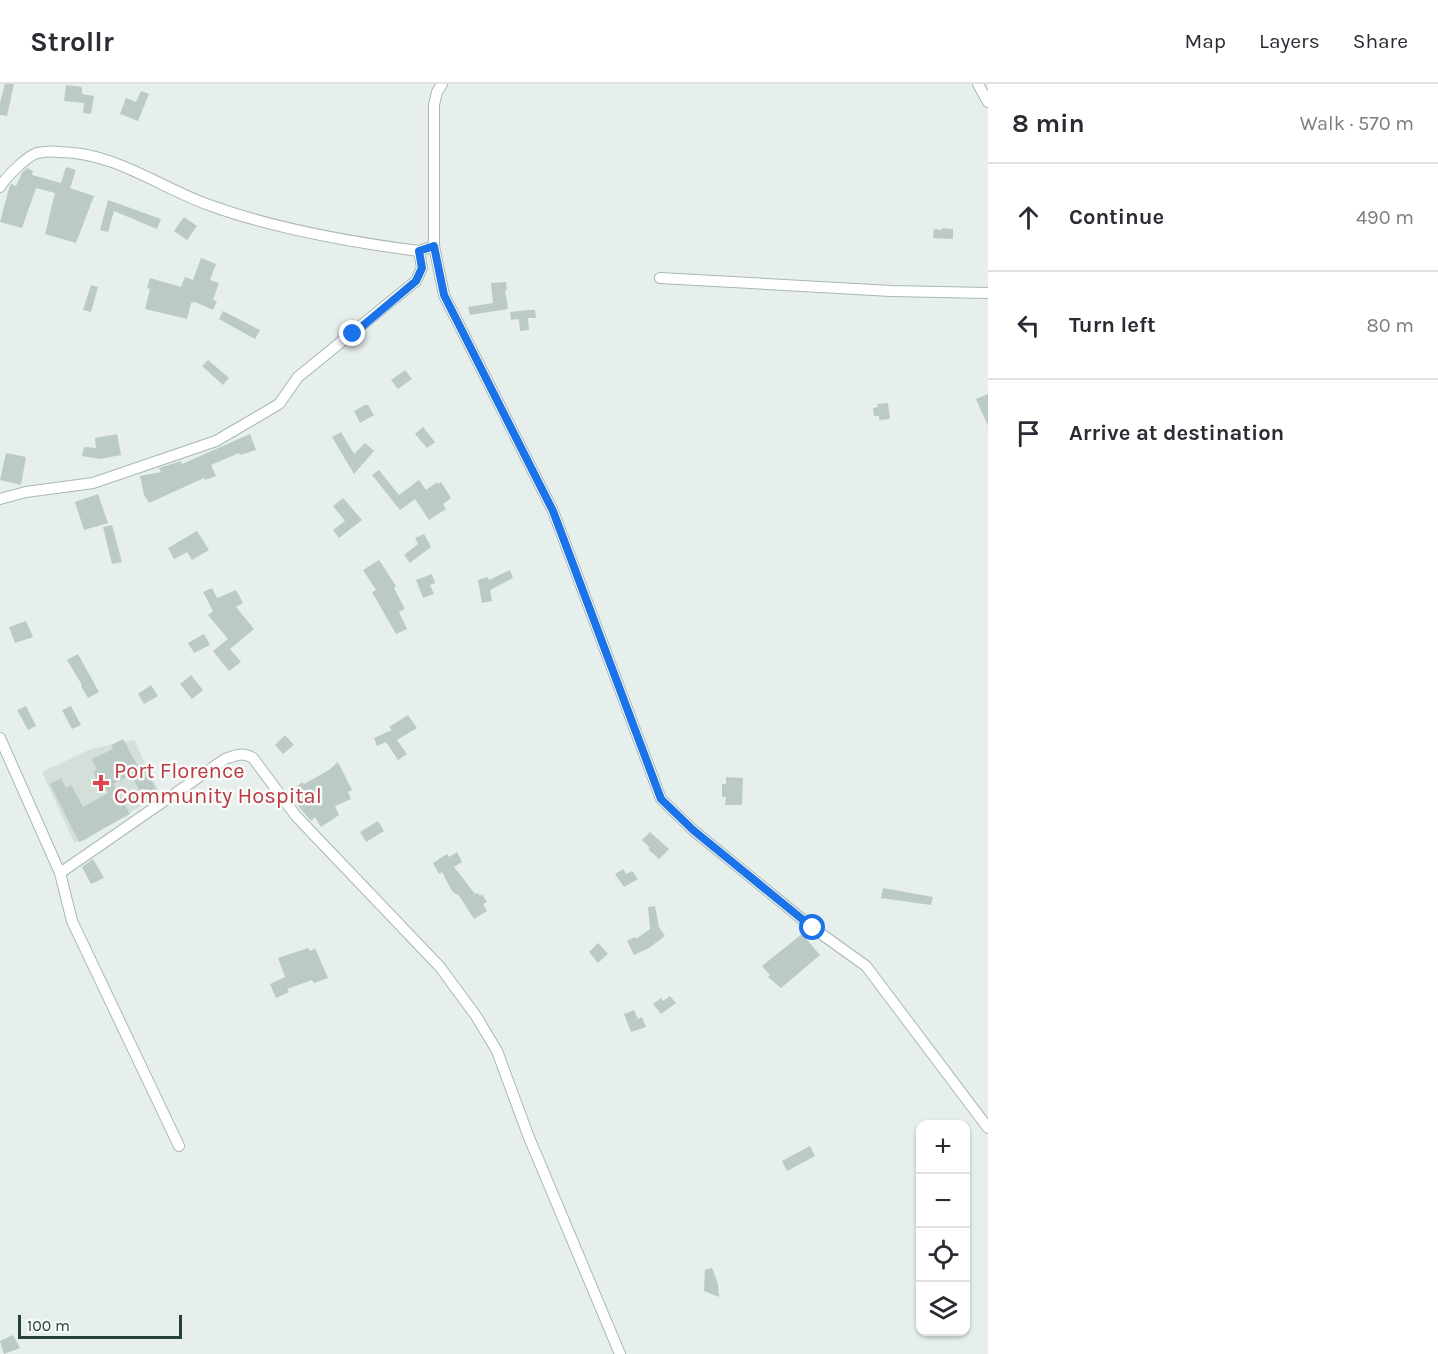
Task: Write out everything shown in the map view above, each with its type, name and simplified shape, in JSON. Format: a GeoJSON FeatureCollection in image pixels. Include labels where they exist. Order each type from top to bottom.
{"type":"FeatureCollection","features":[{"type":"Feature","properties":{"kind":"street"},"geometry":{"type":"LineString","coordinates":[[442,84],[437,92],[434,105],[434,246],[444,295],[553,511],[661,799],[693,830],[813,928],[866,966],[988,1128]]}},
{"type":"Feature","properties":{"kind":"street"},"geometry":{"type":"LineString","coordinates":[[978,84],[988,102]]}},
{"type":"Feature","properties":{"kind":"street"},"geometry":{"type":"LineString","coordinates":[[0,187],[9,175],[35,154],[59,152],[90,155],[134,170],[209,205],[321,236],[419,251],[434,246]]}},
{"type":"Feature","properties":{"kind":"street"},"geometry":{"type":"LineString","coordinates":[[0,499],[26,492],[93,483],[178,455],[216,441],[279,404],[298,377],[416,281],[422,268],[419,251]]}},
{"type":"Feature","properties":{"kind":"street"},"geometry":{"type":"LineString","coordinates":[[660,278],[891,291],[988,293]]}},
{"type":"Feature","properties":{"kind":"street"},"geometry":{"type":"LineString","coordinates":[[0,738],[5,760],[60,873],[72,921],[178,1146]]}},
{"type":"Feature","properties":{"kind":"street"},"geometry":{"type":"LineString","coordinates":[[60,873],[225,759],[239,753],[253,758],[296,816],[440,967],[476,1016],[497,1051],[528,1135],[620,1354]]}},
{"type":"Feature","properties":{"kind":"shaded area","name":"Port Florence Community Hospital"},"geometry":{"type":"Polygon","coordinates":[[[134,740],[160,794],[84,841],[74,842],[42,772],[91,749],[134,740]]]}},
{"type":"Feature","properties":{"kind":"building"},"geometry":{"type":"Polygon","coordinates":[[[5,84],[14,84],[7,116],[0,115],[0,103],[5,84]]]}},
{"type":"Feature","properties":{"kind":"building"},"geometry":{"type":"Polygon","coordinates":[[[66,85],[82,87],[82,94],[94,96],[91,114],[83,113],[84,103],[64,101],[66,85]]]}},
{"type":"Feature","properties":{"kind":"building"},"geometry":{"type":"Polygon","coordinates":[[[141,91],[149,94],[138,121],[120,114],[126,98],[136,102],[141,91]]]}},
{"type":"Feature","properties":{"kind":"building"},"geometry":{"type":"Polygon","coordinates":[[[66,167],[76,170],[70,188],[94,196],[76,243],[45,234],[55,193],[36,188],[22,228],[0,222],[11,184],[16,186],[27,168],[33,171],[32,175],[61,183],[66,167]]]}},
{"type":"Feature","properties":{"kind":"building"},"geometry":{"type":"Polygon","coordinates":[[[108,200],[161,219],[157,229],[114,211],[108,232],[100,230],[108,200]]]}},
{"type":"Feature","properties":{"kind":"building"},"geometry":{"type":"Polygon","coordinates":[[[184,217],[197,226],[187,240],[174,231],[184,217]]]}},
{"type":"Feature","properties":{"kind":"building"},"geometry":{"type":"Polygon","coordinates":[[[942,228],[953,229],[953,239],[933,238],[934,229],[942,230],[942,228]]]}},
{"type":"Feature","properties":{"kind":"building"},"geometry":{"type":"Polygon","coordinates":[[[201,258],[216,264],[210,280],[219,283],[213,300],[217,301],[213,310],[195,302],[191,303],[187,319],[145,309],[150,278],[181,287],[185,277],[193,280],[201,258]]]}},
{"type":"Feature","properties":{"kind":"building"},"geometry":{"type":"Polygon","coordinates":[[[506,282],[508,309],[470,315],[468,307],[493,303],[491,283],[506,282]]]}},
{"type":"Feature","properties":{"kind":"building"},"geometry":{"type":"Polygon","coordinates":[[[91,285],[98,287],[91,312],[83,310],[91,285]]]}},
{"type":"Feature","properties":{"kind":"building"},"geometry":{"type":"Polygon","coordinates":[[[535,310],[536,318],[528,318],[529,330],[520,331],[519,319],[511,320],[510,312],[535,310]]]}},
{"type":"Feature","properties":{"kind":"building"},"geometry":{"type":"Polygon","coordinates":[[[223,311],[260,330],[255,339],[219,319],[223,311]]]}},
{"type":"Feature","properties":{"kind":"building"},"geometry":{"type":"Polygon","coordinates":[[[208,360],[229,378],[223,385],[202,366],[208,360]]]}},
{"type":"Feature","properties":{"kind":"building"},"geometry":{"type":"Polygon","coordinates":[[[405,370],[412,379],[398,389],[391,380],[405,370]]]}},
{"type":"Feature","properties":{"kind":"building"},"geometry":{"type":"Polygon","coordinates":[[[988,394],[988,426],[976,399],[988,394]]]}},
{"type":"Feature","properties":{"kind":"building"},"geometry":{"type":"Polygon","coordinates":[[[888,403],[890,419],[879,420],[879,416],[874,416],[873,408],[878,407],[877,404],[888,403]]]}},
{"type":"Feature","properties":{"kind":"building"},"geometry":{"type":"Polygon","coordinates":[[[368,405],[374,415],[360,423],[354,411],[368,405]]]}},
{"type":"Feature","properties":{"kind":"building"},"geometry":{"type":"Polygon","coordinates":[[[423,427],[435,442],[427,448],[415,434],[423,427]]]}},
{"type":"Feature","properties":{"kind":"building"},"geometry":{"type":"Polygon","coordinates":[[[341,432],[354,454],[365,443],[374,451],[354,474],[332,437],[341,432]]]}},
{"type":"Feature","properties":{"kind":"building"},"geometry":{"type":"Polygon","coordinates":[[[117,434],[121,455],[100,459],[82,456],[84,447],[96,448],[95,438],[117,434]]]}},
{"type":"Feature","properties":{"kind":"building"},"geometry":{"type":"Polygon","coordinates":[[[250,434],[256,450],[240,455],[239,453],[211,465],[216,476],[205,480],[204,478],[149,503],[144,495],[140,476],[161,472],[159,468],[181,461],[182,464],[250,434]]]}},
{"type":"Feature","properties":{"kind":"building"},"geometry":{"type":"Polygon","coordinates":[[[6,453],[26,457],[21,485],[0,480],[6,453]]]}},
{"type":"Feature","properties":{"kind":"building"},"geometry":{"type":"Polygon","coordinates":[[[379,470],[399,495],[419,480],[426,490],[437,482],[438,484],[441,482],[451,498],[443,504],[446,509],[429,520],[415,499],[400,510],[372,475],[379,470]]]}},
{"type":"Feature","properties":{"kind":"building"},"geometry":{"type":"Polygon","coordinates":[[[98,494],[108,523],[84,530],[75,502],[98,494]]]}},
{"type":"Feature","properties":{"kind":"building"},"geometry":{"type":"Polygon","coordinates":[[[343,498],[362,520],[339,538],[333,530],[345,521],[333,506],[343,498]]]}},
{"type":"Feature","properties":{"kind":"building"},"geometry":{"type":"Polygon","coordinates":[[[112,525],[122,562],[112,564],[103,527],[112,525]]]}},
{"type":"Feature","properties":{"kind":"building"},"geometry":{"type":"Polygon","coordinates":[[[197,531],[209,550],[192,560],[187,552],[174,559],[168,548],[197,531]]]}},
{"type":"Feature","properties":{"kind":"building"},"geometry":{"type":"Polygon","coordinates":[[[424,534],[431,547],[410,563],[404,555],[418,544],[415,538],[424,534]]]}},
{"type":"Feature","properties":{"kind":"building"},"geometry":{"type":"Polygon","coordinates":[[[379,560],[396,586],[394,588],[405,609],[399,612],[407,629],[396,634],[372,592],[376,590],[363,570],[379,560]]]}},
{"type":"Feature","properties":{"kind":"building"},"geometry":{"type":"Polygon","coordinates":[[[510,570],[513,578],[490,590],[492,601],[482,603],[478,580],[488,577],[489,580],[510,570]]]}},
{"type":"Feature","properties":{"kind":"building"},"geometry":{"type":"Polygon","coordinates":[[[432,574],[435,583],[430,585],[434,594],[423,598],[416,580],[432,574]]]}},
{"type":"Feature","properties":{"kind":"building"},"geometry":{"type":"Polygon","coordinates":[[[212,588],[217,598],[236,590],[243,603],[236,607],[254,629],[230,649],[241,662],[229,671],[213,651],[228,639],[208,615],[213,611],[203,592],[212,588]]]}},
{"type":"Feature","properties":{"kind":"building"},"geometry":{"type":"Polygon","coordinates":[[[26,621],[33,637],[15,643],[9,627],[26,621]]]}},
{"type":"Feature","properties":{"kind":"building"},"geometry":{"type":"Polygon","coordinates":[[[204,634],[210,645],[194,653],[188,643],[204,634]]]}},
{"type":"Feature","properties":{"kind":"building"},"geometry":{"type":"Polygon","coordinates":[[[78,654],[99,692],[88,698],[67,660],[78,654]]]}},
{"type":"Feature","properties":{"kind":"building"},"geometry":{"type":"Polygon","coordinates":[[[191,675],[203,690],[192,699],[180,684],[191,675]]]}},
{"type":"Feature","properties":{"kind":"building"},"geometry":{"type":"Polygon","coordinates":[[[151,685],[158,696],[144,704],[138,694],[151,685]]]}},
{"type":"Feature","properties":{"kind":"building"},"geometry":{"type":"Polygon","coordinates":[[[26,706],[36,726],[28,730],[17,710],[26,706]]]}},
{"type":"Feature","properties":{"kind":"building"},"geometry":{"type":"Polygon","coordinates":[[[71,706],[81,725],[72,729],[62,710],[71,706]]]}},
{"type":"Feature","properties":{"kind":"building"},"geometry":{"type":"Polygon","coordinates":[[[408,715],[417,728],[397,740],[407,754],[398,760],[386,742],[377,746],[374,738],[392,730],[389,727],[408,715]]]}},
{"type":"Feature","properties":{"kind":"building"},"geometry":{"type":"Polygon","coordinates":[[[285,735],[294,745],[283,754],[275,745],[285,735]]]}},
{"type":"Feature","properties":{"kind":"building"},"geometry":{"type":"Polygon","coordinates":[[[123,739],[141,772],[145,769],[158,793],[145,800],[131,775],[113,784],[130,814],[79,842],[50,784],[61,778],[66,788],[71,785],[83,807],[108,793],[101,778],[97,780],[93,772],[97,770],[92,759],[113,749],[111,745],[123,739]]]}},
{"type":"Feature","properties":{"kind":"building"},"geometry":{"type":"Polygon","coordinates":[[[338,762],[352,790],[348,792],[351,799],[335,806],[339,815],[321,827],[315,817],[311,821],[295,802],[300,796],[294,789],[302,782],[304,784],[329,770],[338,762]]]}},
{"type":"Feature","properties":{"kind":"building"},"geometry":{"type":"Polygon","coordinates":[[[726,777],[743,778],[742,805],[725,805],[726,797],[722,797],[722,784],[726,784],[726,777]]]}},
{"type":"Feature","properties":{"kind":"building"},"geometry":{"type":"Polygon","coordinates":[[[378,821],[384,831],[366,842],[360,832],[378,821]]]}},
{"type":"Feature","properties":{"kind":"building"},"geometry":{"type":"Polygon","coordinates":[[[650,832],[669,849],[659,859],[642,840],[650,832]]]}},
{"type":"Feature","properties":{"kind":"building"},"geometry":{"type":"Polygon","coordinates":[[[457,852],[462,862],[454,867],[475,894],[478,893],[480,896],[482,894],[487,902],[483,904],[487,911],[474,919],[458,894],[452,891],[442,872],[439,874],[433,863],[447,854],[449,857],[457,852]]]}},
{"type":"Feature","properties":{"kind":"building"},"geometry":{"type":"Polygon","coordinates":[[[93,859],[104,878],[91,884],[82,867],[93,859]]]}},
{"type":"Feature","properties":{"kind":"building"},"geometry":{"type":"Polygon","coordinates":[[[623,869],[626,874],[632,871],[638,879],[624,887],[615,874],[623,869]]]}},
{"type":"Feature","properties":{"kind":"building"},"geometry":{"type":"Polygon","coordinates":[[[883,888],[933,897],[931,905],[881,898],[883,888]]]}},
{"type":"Feature","properties":{"kind":"building"},"geometry":{"type":"Polygon","coordinates":[[[655,906],[659,927],[665,936],[649,948],[634,955],[627,941],[635,937],[636,939],[650,929],[648,907],[655,906]]]}},
{"type":"Feature","properties":{"kind":"building"},"geometry":{"type":"Polygon","coordinates":[[[802,934],[820,955],[781,988],[768,977],[770,975],[762,966],[802,934]]]}},
{"type":"Feature","properties":{"kind":"building"},"geometry":{"type":"Polygon","coordinates":[[[598,943],[608,954],[598,963],[589,952],[598,943]]]}},
{"type":"Feature","properties":{"kind":"building"},"geometry":{"type":"Polygon","coordinates":[[[308,948],[310,951],[315,948],[328,978],[314,983],[312,980],[287,989],[289,992],[276,998],[270,984],[285,977],[278,958],[308,948]]]}},
{"type":"Feature","properties":{"kind":"building"},"geometry":{"type":"Polygon","coordinates":[[[670,996],[676,1003],[661,1014],[653,1004],[661,998],[663,1001],[670,996]]]}},
{"type":"Feature","properties":{"kind":"building"},"geometry":{"type":"Polygon","coordinates":[[[634,1010],[638,1019],[642,1017],[646,1027],[631,1032],[624,1014],[634,1010]]]}},
{"type":"Feature","properties":{"kind":"building"},"geometry":{"type":"Polygon","coordinates":[[[810,1146],[815,1156],[787,1171],[782,1161],[810,1146]]]}},
{"type":"Feature","properties":{"kind":"building"},"geometry":{"type":"Polygon","coordinates":[[[712,1268],[718,1284],[719,1297],[704,1291],[705,1270],[712,1268]]]}},
{"type":"Feature","properties":{"kind":"building"},"geometry":{"type":"Polygon","coordinates":[[[13,1335],[20,1348],[4,1354],[0,1341],[13,1335]]]}},
{"type":"Feature","properties":{"kind":"place","name":"Port Florence Community Hospital"},"geometry":{"type":"Point","coordinates":[101,783]}},
{"type":"Feature","properties":{"kind":"route"},"geometry":{"type":"LineString","coordinates":[[353,334],[416,281],[422,268],[419,251],[434,246],[444,295],[553,511],[661,799],[693,830],[813,928]]}}]}
